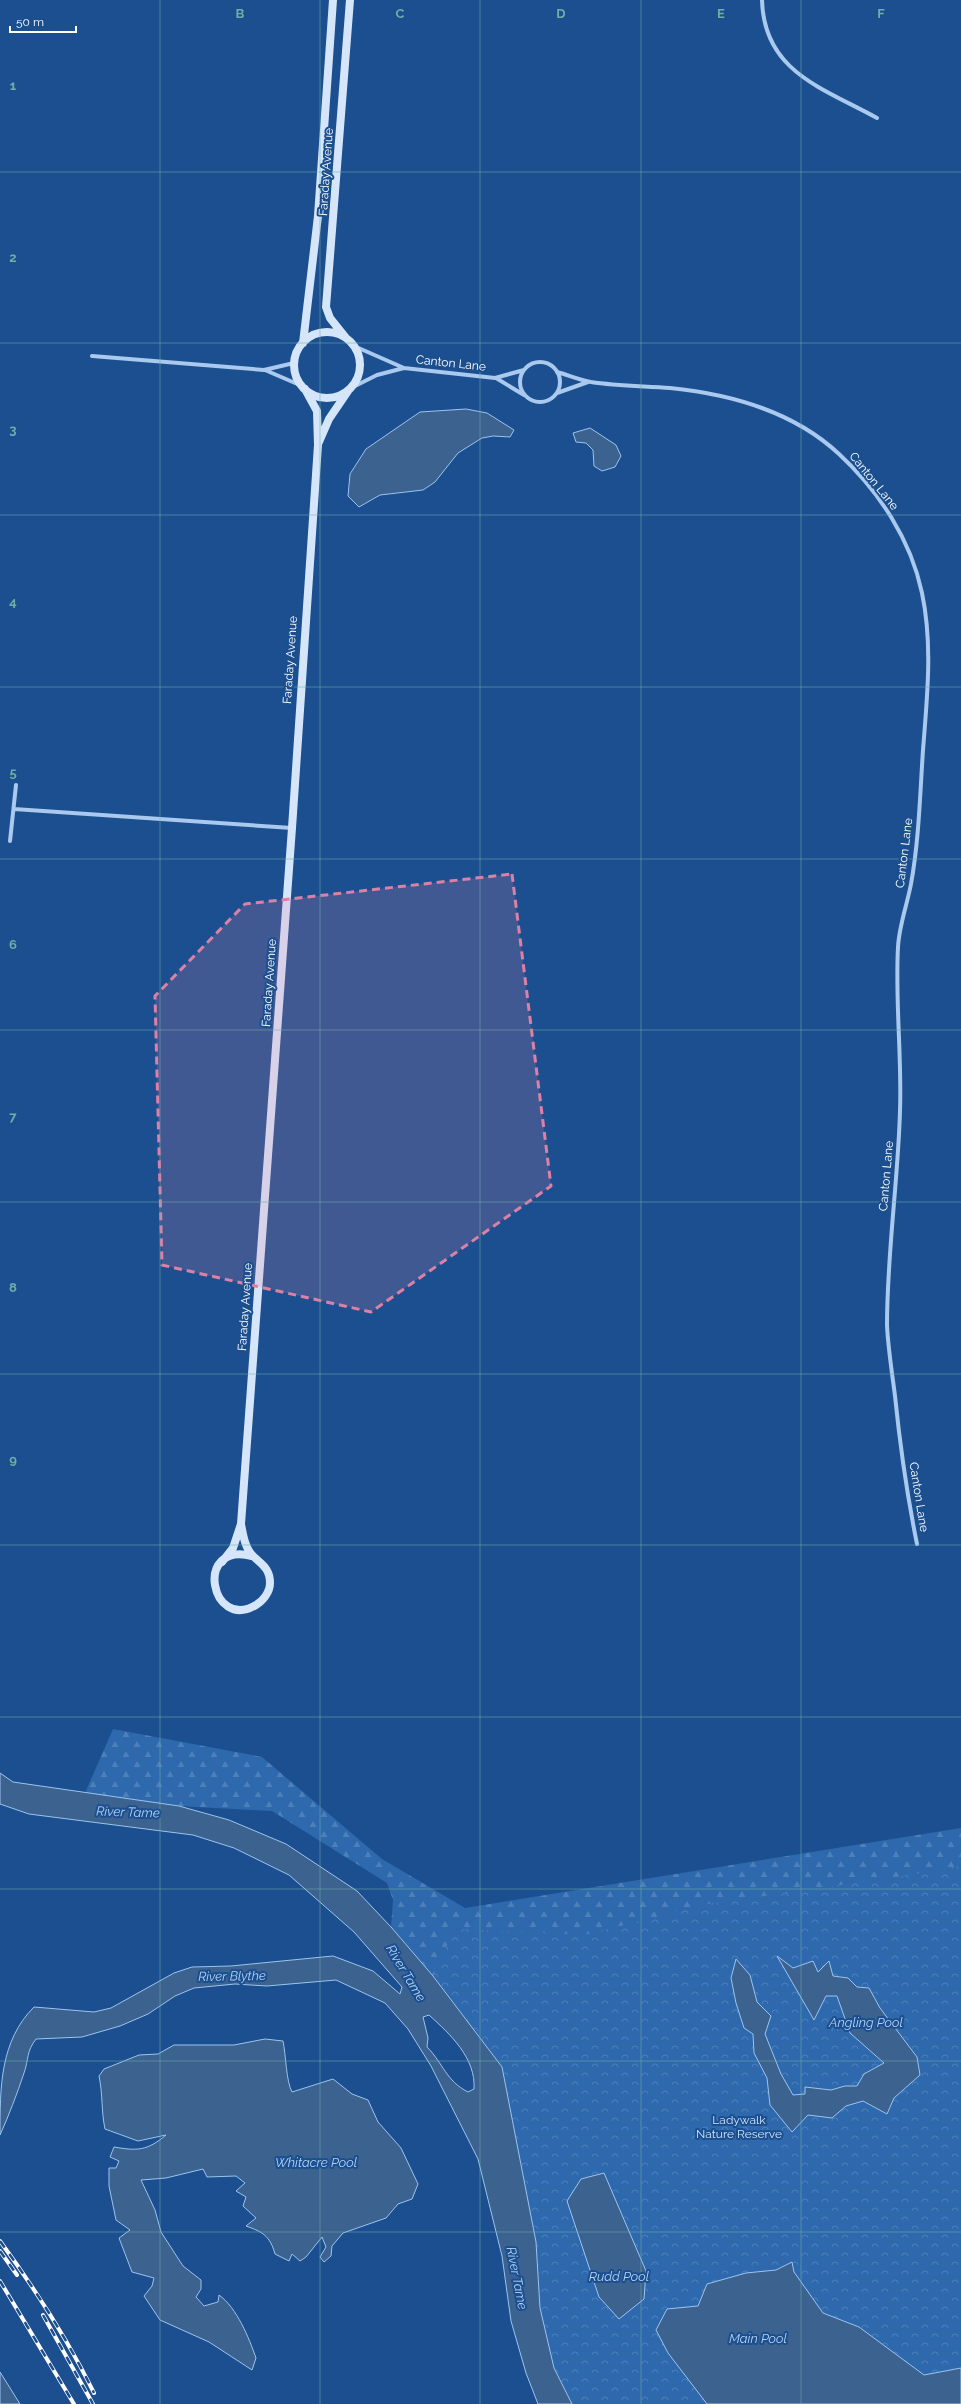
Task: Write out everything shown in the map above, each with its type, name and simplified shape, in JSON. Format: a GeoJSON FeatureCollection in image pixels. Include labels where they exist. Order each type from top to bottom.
{"type":"FeatureCollection","features":[{"type":"Feature","properties":{"kind":"street","name":"Faraday Avenue"},"geometry":{"type":"LineString","coordinates":[[303,343],[318,216],[333,0]]}},
{"type":"Feature","properties":{"kind":"street","name":"Faraday Avenue"},"geometry":{"type":"LineString","coordinates":[[346,338],[330,318],[326,307],[350,0]]}},
{"type":"Feature","properties":{"kind":"street"},"geometry":{"type":"LineString","coordinates":[[762,0],[763,16],[768,35],[783,61],[810,81],[877,118]]}},
{"type":"Feature","properties":{"kind":"street"},"geometry":{"type":"LineString","coordinates":[[264,370],[303,387],[318,396],[335,397],[351,388],[360,368],[359,357],[354,346],[346,338],[335,333],[320,333],[303,343],[297,352],[294,363],[297,378],[303,387]]}},
{"type":"Feature","properties":{"kind":"street","name":"Canton Lane"},"geometry":{"type":"LineString","coordinates":[[354,346],[404,368],[495,378],[524,370]]}},
{"type":"Feature","properties":{"kind":"street"},"geometry":{"type":"LineString","coordinates":[[92,356],[264,370],[294,363]]}},
{"type":"Feature","properties":{"kind":"street"},"geometry":{"type":"LineString","coordinates":[[539,362],[548,364],[557,372],[560,385],[557,393],[546,402],[538,402],[525,395],[520,383],[524,370],[529,364],[539,362]]}},
{"type":"Feature","properties":{"kind":"street","name":"Canton Lane"},"geometry":{"type":"LineString","coordinates":[[351,388],[377,375],[404,368]]}},
{"type":"Feature","properties":{"kind":"street","name":"Canton Lane"},"geometry":{"type":"LineString","coordinates":[[557,372],[588,382],[674,389],[711,394],[773,412],[801,426],[838,453],[885,508],[901,534],[922,593],[928,646],[929,671],[919,816],[911,883],[898,943],[901,1080],[900,1132],[890,1234],[887,1328],[907,1494],[917,1544]]}},
{"type":"Feature","properties":{"kind":"street","name":"Canton Lane"},"geometry":{"type":"LineString","coordinates":[[495,378],[525,395]]}},
{"type":"Feature","properties":{"kind":"street","name":"Canton Lane"},"geometry":{"type":"LineString","coordinates":[[557,393],[588,382]]}},
{"type":"Feature","properties":{"kind":"street","name":"Faraday Avenue"},"geometry":{"type":"LineString","coordinates":[[252,1556],[245,1544],[241,1524],[292,828],[318,445],[317,411],[303,387]]}},
{"type":"Feature","properties":{"kind":"street","name":"Faraday Avenue"},"geometry":{"type":"LineString","coordinates":[[318,445],[329,419],[351,388]]}},
{"type":"Feature","properties":{"kind":"street"},"geometry":{"type":"LineString","coordinates":[[10,841],[16,785]]}},
{"type":"Feature","properties":{"kind":"street"},"geometry":{"type":"LineString","coordinates":[[14,809],[292,828]]}},
{"type":"Feature","properties":{"kind":"street","name":"Faraday Avenue"},"geometry":{"type":"LineString","coordinates":[[222,1562],[232,1548],[241,1524]]}},
{"type":"Feature","properties":{"kind":"street"},"geometry":{"type":"LineString","coordinates":[[236,1554],[252,1556],[265,1566],[270,1583],[262,1600],[249,1608],[233,1608],[218,1596],[214,1582],[214,1575],[222,1562],[236,1554]]}},
{"type":"Feature","properties":{"kind":"highlighted area"},"geometry":{"type":"Polygon","coordinates":[[[512,874],[551,1186],[371,1312],[162,1265],[155,996],[245,904],[512,874]]]}},
{"type":"Feature","properties":{"kind":"green space"},"geometry":{"type":"Polygon","coordinates":[[[113,1729],[262,1757],[382,1859],[465,1908],[961,1828],[961,2128],[433,1976],[391,1927],[393,1900],[387,1883],[272,1811],[179,1806],[85,1793],[113,1729]]]}},
{"type":"Feature","properties":{"kind":"green space","name":"Ladywalk Nature Reserve"},"geometry":{"type":"Polygon","coordinates":[[[961,1866],[961,2404],[572,2404],[554,2368],[540,2308],[536,2242],[502,2067],[433,1976],[452,1934],[458,1929],[584,1935],[707,1904],[890,1878],[961,1866]]]}},
{"type":"Feature","properties":{"kind":"water"},"geometry":{"type":"Polygon","coordinates":[[[466,409],[487,413],[514,430],[510,437],[493,436],[482,438],[458,453],[435,482],[423,490],[380,495],[359,507],[348,496],[350,474],[366,449],[420,412],[466,409]]]}},
{"type":"Feature","properties":{"kind":"water"},"geometry":{"type":"Polygon","coordinates":[[[590,428],[616,445],[621,456],[615,467],[602,471],[594,466],[593,450],[586,443],[576,442],[573,433],[590,428]]]}},
{"type":"Feature","properties":{"kind":"water"},"geometry":{"type":"Polygon","coordinates":[[[0,1773],[13,1782],[179,1806],[229,1820],[286,1844],[357,1891],[391,1927],[433,1976],[502,2067],[536,2242],[540,2308],[554,2368],[572,2404],[538,2404],[526,2373],[511,2321],[502,2256],[478,2159],[431,2066],[408,2029],[385,2003],[336,1980],[267,1986],[235,1984],[194,1988],[175,1996],[148,2014],[120,2026],[82,2037],[36,2039],[29,2052],[26,2068],[0,2135],[2,2082],[8,2050],[14,2035],[23,2020],[34,2007],[94,2012],[111,2008],[174,1973],[192,1967],[231,1966],[333,1956],[373,1971],[400,1994],[402,1987],[354,1932],[289,1875],[234,1848],[193,1835],[29,1814],[0,1804],[0,1773]],[[429,2015],[423,2017],[428,2038],[427,2047],[455,2083],[468,2092],[474,2089],[474,2078],[471,2067],[460,2048],[429,2015]]]}},
{"type":"Feature","properties":{"kind":"water","name":"Angling Pool"},"geometry":{"type":"Polygon","coordinates":[[[777,1956],[793,1968],[813,1961],[818,1972],[829,1961],[833,1976],[848,1978],[857,1987],[869,1988],[880,2008],[917,2057],[920,2075],[894,2098],[887,2114],[863,2101],[846,2106],[832,2118],[808,2115],[792,2132],[770,2105],[767,2078],[754,2053],[753,2034],[744,2028],[736,2003],[731,1978],[736,1959],[750,1975],[757,2002],[771,2016],[765,2034],[781,2074],[793,2095],[805,2094],[805,2087],[831,2090],[845,2086],[857,2086],[864,2074],[884,2063],[850,2033],[837,1996],[826,1996],[814,2020],[777,1956]]]}},
{"type":"Feature","properties":{"kind":"water","name":"Whitacre Pool"},"geometry":{"type":"Polygon","coordinates":[[[265,2039],[283,2041],[287,2075],[292,2092],[333,2079],[352,2094],[368,2100],[378,2122],[401,2148],[418,2184],[412,2199],[398,2204],[386,2218],[343,2233],[332,2246],[331,2256],[324,2262],[320,2257],[326,2247],[322,2237],[306,2257],[300,2261],[292,2254],[289,2261],[275,2254],[271,2243],[265,2236],[257,2230],[246,2226],[256,2218],[243,2206],[246,2197],[236,2191],[245,2183],[236,2176],[207,2177],[203,2169],[166,2178],[141,2180],[155,2210],[161,2232],[183,2266],[201,2280],[201,2289],[196,2297],[204,2306],[218,2302],[219,2295],[237,2315],[256,2358],[252,2370],[209,2342],[160,2320],[144,2296],[152,2286],[154,2278],[132,2272],[119,2238],[130,2230],[116,2220],[109,2186],[109,2168],[116,2168],[119,2161],[110,2157],[114,2147],[136,2149],[147,2147],[166,2135],[138,2141],[105,2129],[99,2076],[104,2069],[139,2055],[158,2054],[174,2045],[234,2045],[265,2039]]]}},
{"type":"Feature","properties":{"kind":"water","name":"Rudd Pool"},"geometry":{"type":"Polygon","coordinates":[[[604,2173],[646,2271],[644,2299],[619,2319],[599,2297],[567,2201],[581,2179],[604,2173]]]}},
{"type":"Feature","properties":{"kind":"water","name":"Main Pool"},"geometry":{"type":"Polygon","coordinates":[[[792,2262],[794,2272],[823,2313],[859,2327],[924,2375],[961,2368],[961,2404],[707,2404],[668,2353],[656,2330],[667,2309],[698,2306],[707,2284],[746,2273],[776,2270],[792,2262]]]}},
{"type":"Feature","properties":{"kind":"water"},"geometry":{"type":"Polygon","coordinates":[[[0,2372],[20,2404],[0,2404],[0,2372]]]}},
{"type":"Feature","properties":{"kind":"railway"},"geometry":{"type":"LineString","coordinates":[[0,2241],[50,2315],[94,2393]]}},
{"type":"Feature","properties":{"kind":"railway"},"geometry":{"type":"LineString","coordinates":[[0,2251],[17,2275]]}},
{"type":"Feature","properties":{"kind":"railway"},"geometry":{"type":"LineString","coordinates":[[0,2281],[74,2404]]}},
{"type":"Feature","properties":{"kind":"railway"},"geometry":{"type":"LineString","coordinates":[[43,2315],[93,2404]]}},
{"type":"Feature","properties":{"kind":"water label","name":"River Tame"},"geometry":{"type":"Point","coordinates":[128,1812]}},
{"type":"Feature","properties":{"kind":"water label","name":"River Tame"},"geometry":{"type":"Point","coordinates":[406,1973]}},
{"type":"Feature","properties":{"kind":"water label","name":"River Blythe"},"geometry":{"type":"Point","coordinates":[232,1976]}},
{"type":"Feature","properties":{"kind":"water label","name":"River Tame"},"geometry":{"type":"Point","coordinates":[517,2278]}}]}
